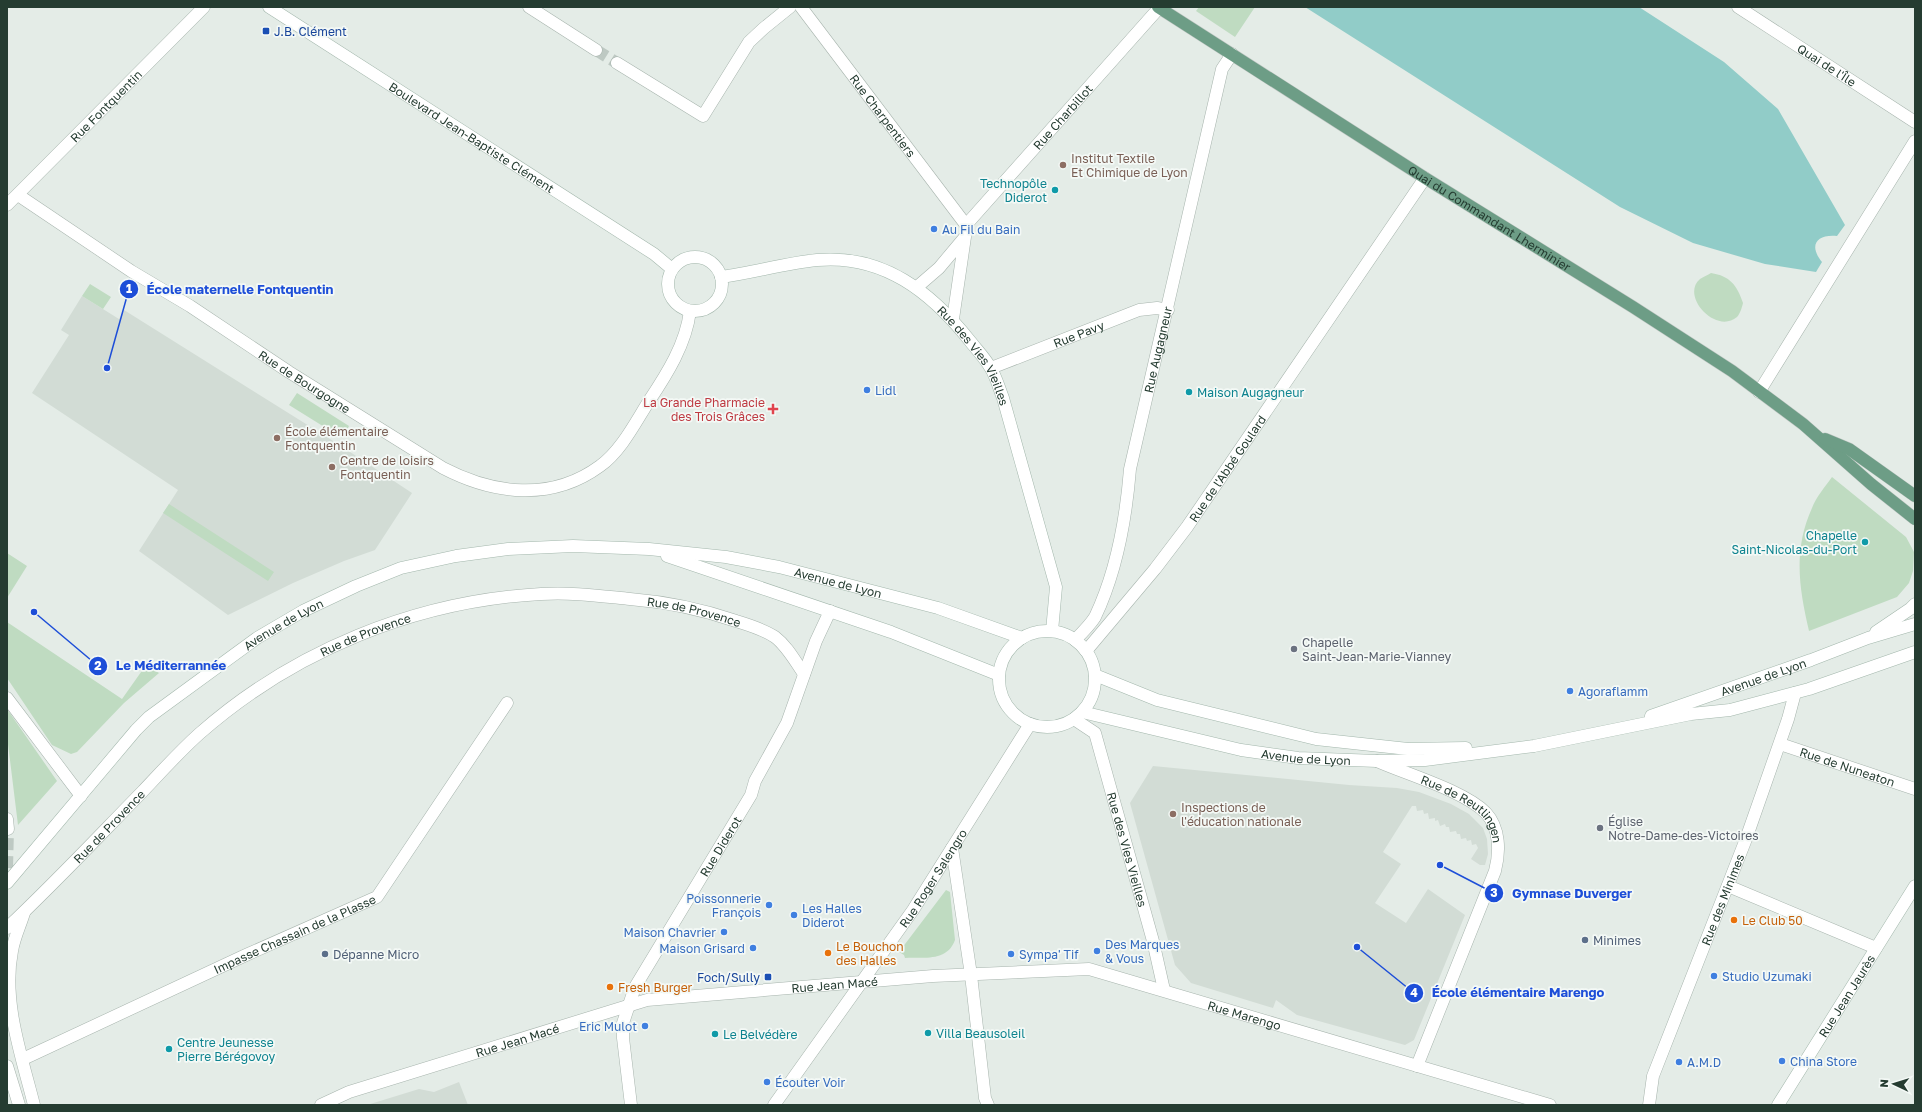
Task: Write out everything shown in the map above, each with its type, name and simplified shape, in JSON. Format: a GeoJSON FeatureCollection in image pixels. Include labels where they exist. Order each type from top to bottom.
{"type":"FeatureCollection","features":[{"type":"Feature","properties":{"kind":"main road","name":"Quai du Commandant Lherminier"},"geometry":{"type":"LineString","coordinates":[[1158,7],[1425,178],[1682,338],[1759,392],[1816,436],[1871,484],[1915,519]]}},
{"type":"Feature","properties":{"kind":"main road","name":"Quai du Commandant Lherminier"},"geometry":{"type":"LineString","coordinates":[[1816,436],[1849,449],[1915,496]]}},
{"type":"Feature","properties":{"kind":"street","name":"Rue Fontquentin"},"geometry":{"type":"LineString","coordinates":[[7,205],[204,7]]}},
{"type":"Feature","properties":{"kind":"street","name":"Boulevard Jean-Baptiste Clément"},"geometry":{"type":"LineString","coordinates":[[269,7],[654,254],[672,269]]}},
{"type":"Feature","properties":{"kind":"street"},"geometry":{"type":"LineString","coordinates":[[529,7],[596,50]]}},
{"type":"Feature","properties":{"kind":"street"},"geometry":{"type":"LineString","coordinates":[[617,63],[703,116],[749,42],[790,7]]}},
{"type":"Feature","properties":{"kind":"street","name":"Rue Charpentiers"},"geometry":{"type":"LineString","coordinates":[[801,7],[966,225]]}},
{"type":"Feature","properties":{"kind":"street","name":"Rue Charbillot"},"geometry":{"type":"LineString","coordinates":[[966,225],[1158,7]]}},
{"type":"Feature","properties":{"kind":"street","name":"Quai de l'Île"},"geometry":{"type":"LineString","coordinates":[[1738,7],[1915,122]]}},
{"type":"Feature","properties":{"kind":"street","name":"Rue Augagneur"},"geometry":{"type":"LineString","coordinates":[[1075,640],[1094,618],[1115,565],[1127,506],[1130,469],[1168,310],[1222,69],[1232,54]]}},
{"type":"Feature","properties":{"kind":"street"},"geometry":{"type":"LineString","coordinates":[[1759,392],[1915,141]]}},
{"type":"Feature","properties":{"kind":"street","name":"Rue de l'Abbé Goulard"},"geometry":{"type":"LineString","coordinates":[[1086,651],[1155,569],[1187,526],[1425,178]]}},
{"type":"Feature","properties":{"kind":"street","name":"Rue de Bourgogne"},"geometry":{"type":"LineString","coordinates":[[18,195],[132,271],[190,306],[289,372],[404,444],[466,480],[516,492],[554,488],[576,479],[600,466],[616,449],[635,423],[670,368],[688,329],[690,311]]}},
{"type":"Feature","properties":{"kind":"street"},"geometry":{"type":"LineString","coordinates":[[953,320],[966,225]]}},
{"type":"Feature","properties":{"kind":"street"},"geometry":{"type":"LineString","coordinates":[[917,288],[939,268],[965,237]]}},
{"type":"Feature","properties":{"kind":"street"},"geometry":{"type":"LineString","coordinates":[[686,258],[704,258],[712,262],[722,277],[720,295],[715,303],[700,311],[690,311],[682,308],[675,303],[670,295],[668,286],[672,269],[678,262],[686,258]]}},
{"type":"Feature","properties":{"kind":"street","name":"Rue des Vies Vieilles"},"geometry":{"type":"LineString","coordinates":[[722,277],[817,260],[837,260],[881,268],[917,288],[953,320],[991,368],[1003,398],[1056,587],[1052,631]]}},
{"type":"Feature","properties":{"kind":"street","name":"Rue Pavy"},"geometry":{"type":"LineString","coordinates":[[991,368],[1139,310],[1157,308],[1168,310]]}},
{"type":"Feature","properties":{"kind":"street","name":"Avenue de Lyon"},"geometry":{"type":"LineString","coordinates":[[7,883],[136,730],[176,697],[257,638],[296,615],[377,577],[401,568],[456,556],[508,549],[573,546],[649,549],[726,557],[780,567],[938,608],[1022,638]]}},
{"type":"Feature","properties":{"kind":"street","name":"Avenue de Lyon"},"geometry":{"type":"LineString","coordinates":[[649,549],[891,632],[999,676]]}},
{"type":"Feature","properties":{"kind":"street","name":"Rue de Provence"},"geometry":{"type":"LineString","coordinates":[[7,928],[198,735],[233,705],[281,674],[347,639],[385,624],[440,609],[479,601],[541,594],[582,594],[660,601],[705,611],[755,627],[774,636],[784,645],[804,674]]}},
{"type":"Feature","properties":{"kind":"street"},"geometry":{"type":"LineString","coordinates":[[1868,638],[1915,604]]}},
{"type":"Feature","properties":{"kind":"street","name":"Rue Diderot"},"geometry":{"type":"LineString","coordinates":[[631,1105],[623,1038],[623,1023],[635,987],[751,794],[755,781],[787,724],[816,642],[830,611]]}},
{"type":"Feature","properties":{"kind":"street","name":"Avenue de Lyon"},"geometry":{"type":"LineString","coordinates":[[1612,729],[1811,660],[1868,638],[1915,624]]}},
{"type":"Feature","properties":{"kind":"street"},"geometry":{"type":"LineString","coordinates":[[1052,631],[1064,634],[1075,640],[1086,651],[1092,662],[1095,675],[1094,688],[1090,701],[1078,715],[1060,726],[1045,728],[1030,724],[1017,717],[1006,705],[1000,691],[999,676],[1003,661],[1010,648],[1022,638],[1037,632],[1052,631]]}},
{"type":"Feature","properties":{"kind":"street","name":"Avenue de Lyon"},"geometry":{"type":"LineString","coordinates":[[1078,715],[1240,750],[1298,758],[1377,761],[1425,760],[1534,746],[1691,714],[1730,710],[1795,693],[1915,652]]}},
{"type":"Feature","properties":{"kind":"street","name":"Avenue de Lyon"},"geometry":{"type":"LineString","coordinates":[[1095,675],[1157,700],[1316,739],[1408,750],[1534,746]]}},
{"type":"Feature","properties":{"kind":"street","name":"Rue des Minimes"},"geometry":{"type":"LineString","coordinates":[[1649,1105],[1653,1076],[1728,886],[1780,744],[1795,693]]}},
{"type":"Feature","properties":{"kind":"street"},"geometry":{"type":"LineString","coordinates":[[7,698],[81,796]]}},
{"type":"Feature","properties":{"kind":"street","name":"Impasse Chassain de la Plasse"},"geometry":{"type":"LineString","coordinates":[[22,1059],[246,955],[377,897],[507,703]]}},
{"type":"Feature","properties":{"kind":"street","name":"Rue des Vies Vieilles"},"geometry":{"type":"LineString","coordinates":[[1078,715],[1095,733],[1153,940],[1164,990]]}},
{"type":"Feature","properties":{"kind":"street","name":"Rue Roger Salengro"},"geometry":{"type":"LineString","coordinates":[[774,1105],[912,910],[1030,724]]}},
{"type":"Feature","properties":{"kind":"street","name":"Rue de Nuneaton"},"geometry":{"type":"LineString","coordinates":[[1780,744],[1915,789]]}},
{"type":"Feature","properties":{"kind":"street","name":"Rue de Reutlingen"},"geometry":{"type":"LineString","coordinates":[[1377,761],[1440,786],[1472,802],[1486,813],[1496,833],[1498,841],[1499,856],[1495,871],[1417,1066]]}},
{"type":"Feature","properties":{"kind":"street"},"geometry":{"type":"LineString","coordinates":[[952,848],[971,975],[986,1101]]}},
{"type":"Feature","properties":{"kind":"street"},"geometry":{"type":"LineString","coordinates":[[1728,886],[1876,948]]}},
{"type":"Feature","properties":{"kind":"street","name":"Rue Jean Jaurès"},"geometry":{"type":"LineString","coordinates":[[1778,1105],[1915,886]]}},
{"type":"Feature","properties":{"kind":"street"},"geometry":{"type":"LineString","coordinates":[[26,910],[12,951],[10,969],[13,1019],[34,1105]]}},
{"type":"Feature","properties":{"kind":"street","name":"Rue Marengo"},"geometry":{"type":"LineString","coordinates":[[933,976],[1089,969],[1550,1105]]}},
{"type":"Feature","properties":{"kind":"street","name":"Rue Jean Macé"},"geometry":{"type":"LineString","coordinates":[[321,1105],[349,1092],[647,1000],[933,976]]}},
{"type":"Feature","properties":{"kind":"street"},"geometry":{"type":"LineString","coordinates":[[7,1066],[19,1105]]}},
{"type":"Feature","properties":{"kind":"shaded area"},"geometry":{"type":"Polygon","coordinates":[[[82,296],[119,319],[124,310],[338,444],[412,493],[375,550],[344,561],[293,583],[228,615],[139,551],[178,490],[32,393],[69,335],[61,330],[82,296]]]}},
{"type":"Feature","properties":{"kind":"shaded area"},"geometry":{"type":"Polygon","coordinates":[[[1153,766],[1349,785],[1397,788],[1419,792],[1451,804],[1469,814],[1483,828],[1487,839],[1488,854],[1485,865],[1480,865],[1471,859],[1478,848],[1476,844],[1472,845],[1471,840],[1467,841],[1466,838],[1461,839],[1460,834],[1457,834],[1456,831],[1450,832],[1449,827],[1446,827],[1445,824],[1440,826],[1438,820],[1435,821],[1435,818],[1429,819],[1428,813],[1424,814],[1423,810],[1417,811],[1416,806],[1412,806],[1383,852],[1401,864],[1375,903],[1406,923],[1428,889],[1465,915],[1414,1040],[1405,1045],[1297,1015],[1276,1000],[1273,1008],[1191,983],[1175,965],[1130,803],[1153,766]]]}},
{"type":"Feature","properties":{"kind":"shaded area"},"geometry":{"type":"Polygon","coordinates":[[[459,1082],[468,1105],[367,1105],[419,1089],[434,1092],[459,1082]]]}},
{"type":"Feature","properties":{"kind":"green space"},"geometry":{"type":"Polygon","coordinates":[[[1199,7],[1255,7],[1235,37],[1196,11],[1199,7]]]}},
{"type":"Feature","properties":{"kind":"green space"},"geometry":{"type":"Polygon","coordinates":[[[1711,273],[1723,276],[1732,282],[1743,303],[1738,316],[1729,321],[1720,321],[1711,317],[1703,311],[1697,303],[1694,295],[1695,286],[1700,279],[1711,273]]]}},
{"type":"Feature","properties":{"kind":"green space"},"geometry":{"type":"Polygon","coordinates":[[[90,284],[111,297],[103,309],[82,296],[90,284]]]}},
{"type":"Feature","properties":{"kind":"green space"},"geometry":{"type":"Polygon","coordinates":[[[297,393],[349,426],[342,438],[289,405],[297,393]]]}},
{"type":"Feature","properties":{"kind":"green space"},"geometry":{"type":"Polygon","coordinates":[[[1832,477],[1906,537],[1914,552],[1913,571],[1909,583],[1897,597],[1809,631],[1801,584],[1800,554],[1802,539],[1814,504],[1832,477]]]}},
{"type":"Feature","properties":{"kind":"green space"},"geometry":{"type":"Polygon","coordinates":[[[169,504],[274,572],[268,581],[163,513],[169,504]]]}},
{"type":"Feature","properties":{"kind":"green space"},"geometry":{"type":"Polygon","coordinates":[[[7,553],[27,566],[7,598],[7,553]]]}},
{"type":"Feature","properties":{"kind":"green space"},"geometry":{"type":"Polygon","coordinates":[[[7,622],[122,699],[146,665],[159,673],[124,703],[77,752],[71,754],[52,745],[7,678],[7,622]]]}},
{"type":"Feature","properties":{"kind":"green space"},"geometry":{"type":"Polygon","coordinates":[[[7,709],[57,781],[18,825],[7,736],[7,709]]]}},
{"type":"Feature","properties":{"kind":"green space"},"geometry":{"type":"Polygon","coordinates":[[[946,890],[950,892],[955,940],[951,947],[941,955],[934,957],[905,958],[904,955],[899,952],[946,890]]]}},
{"type":"Feature","properties":{"kind":"water"},"geometry":{"type":"Polygon","coordinates":[[[1305,7],[1639,7],[1724,62],[1778,109],[1845,225],[1837,236],[1824,237],[1817,242],[1815,246],[1816,250],[1822,262],[1816,272],[1765,264],[1693,243],[1620,207],[1305,7]]]}},
{"type":"Feature","properties":{"kind":"tunnel"},"geometry":{"type":"LineString","coordinates":[[596,50],[617,63]]}},
{"type":"Feature","properties":{"kind":"tunnel"},"geometry":{"type":"LineString","coordinates":[[7,868],[8,829]]}},
{"type":"Feature","properties":{"kind":"place","name":"J.B. Clément"},"geometry":{"type":"Point","coordinates":[266,31]}},
{"type":"Feature","properties":{"kind":"place","name":"Institut Textile Et Chimique de Lyon"},"geometry":{"type":"Point","coordinates":[1063,165]}},
{"type":"Feature","properties":{"kind":"place","name":"Technopôle Diderot"},"geometry":{"type":"Point","coordinates":[1055,190]}},
{"type":"Feature","properties":{"kind":"place","name":"Au Fil du Bain"},"geometry":{"type":"Point","coordinates":[934,229]}},
{"type":"Feature","properties":{"kind":"place","name":"École maternelle Fontquentin"},"geometry":{"type":"Point","coordinates":[107,368]}},
{"type":"Feature","properties":{"kind":"place","name":"Lidl"},"geometry":{"type":"Point","coordinates":[867,390]}},
{"type":"Feature","properties":{"kind":"place","name":"Maison Augagneur"},"geometry":{"type":"Point","coordinates":[1189,392]}},
{"type":"Feature","properties":{"kind":"place","name":"La Grande Pharmacie des Trois Grâces"},"geometry":{"type":"Point","coordinates":[773,409]}},
{"type":"Feature","properties":{"kind":"place","name":"École élémentaire Fontquentin"},"geometry":{"type":"Point","coordinates":[277,438]}},
{"type":"Feature","properties":{"kind":"place","name":"Centre de loisirs Fontquentin"},"geometry":{"type":"Point","coordinates":[332,467]}},
{"type":"Feature","properties":{"kind":"place","name":"Chapelle Saint-Nicolas-du-Port"},"geometry":{"type":"Point","coordinates":[1865,542]}},
{"type":"Feature","properties":{"kind":"place","name":"Le Méditerrannée"},"geometry":{"type":"Point","coordinates":[34,612]}},
{"type":"Feature","properties":{"kind":"place","name":"Chapelle Saint-Jean-Marie-Vianney"},"geometry":{"type":"Point","coordinates":[1294,649]}},
{"type":"Feature","properties":{"kind":"place","name":"Agoraflamm"},"geometry":{"type":"Point","coordinates":[1570,691]}},
{"type":"Feature","properties":{"kind":"place","name":"Inspections de l'éducation nationale"},"geometry":{"type":"Point","coordinates":[1173,814]}},
{"type":"Feature","properties":{"kind":"place","name":"Église Notre-Dame-des-Victoires"},"geometry":{"type":"Point","coordinates":[1600,828]}},
{"type":"Feature","properties":{"kind":"place","name":"Gymnase Duverger"},"geometry":{"type":"Point","coordinates":[1440,865]}},
{"type":"Feature","properties":{"kind":"place","name":"Poissonnerie François"},"geometry":{"type":"Point","coordinates":[769,905]}},
{"type":"Feature","properties":{"kind":"place","name":"Les Halles Diderot"},"geometry":{"type":"Point","coordinates":[794,915]}},
{"type":"Feature","properties":{"kind":"place","name":"Le Club 50"},"geometry":{"type":"Point","coordinates":[1734,920]}},
{"type":"Feature","properties":{"kind":"place","name":"Maison Chavrier"},"geometry":{"type":"Point","coordinates":[724,932]}},
{"type":"Feature","properties":{"kind":"place","name":"Minimes"},"geometry":{"type":"Point","coordinates":[1585,940]}},
{"type":"Feature","properties":{"kind":"place","name":"École élémentaire Marengo"},"geometry":{"type":"Point","coordinates":[1357,947]}},
{"type":"Feature","properties":{"kind":"place","name":"Maison Grisard"},"geometry":{"type":"Point","coordinates":[753,948]}},
{"type":"Feature","properties":{"kind":"place","name":"Des Marques & Vous"},"geometry":{"type":"Point","coordinates":[1097,951]}},
{"type":"Feature","properties":{"kind":"place","name":"Le Bouchon des Halles"},"geometry":{"type":"Point","coordinates":[828,953]}},
{"type":"Feature","properties":{"kind":"place","name":"Dépanne Micro"},"geometry":{"type":"Point","coordinates":[325,954]}},
{"type":"Feature","properties":{"kind":"place","name":"Sympa' Tif"},"geometry":{"type":"Point","coordinates":[1011,954]}},
{"type":"Feature","properties":{"kind":"place","name":"Studio Uzumaki"},"geometry":{"type":"Point","coordinates":[1714,976]}},
{"type":"Feature","properties":{"kind":"place","name":"Foch/Sully"},"geometry":{"type":"Point","coordinates":[768,977]}},
{"type":"Feature","properties":{"kind":"place","name":"Fresh Burger"},"geometry":{"type":"Point","coordinates":[610,987]}},
{"type":"Feature","properties":{"kind":"place","name":"Eric Mulot"},"geometry":{"type":"Point","coordinates":[645,1026]}},
{"type":"Feature","properties":{"kind":"place","name":"Villa Beausoleil"},"geometry":{"type":"Point","coordinates":[928,1033]}},
{"type":"Feature","properties":{"kind":"place","name":"Le Belvédère"},"geometry":{"type":"Point","coordinates":[715,1034]}},
{"type":"Feature","properties":{"kind":"place","name":"Centre Jeunesse Pierre Bérégovoy"},"geometry":{"type":"Point","coordinates":[169,1049]}},
{"type":"Feature","properties":{"kind":"place","name":"China Store"},"geometry":{"type":"Point","coordinates":[1782,1061]}},
{"type":"Feature","properties":{"kind":"place","name":"A.M.D"},"geometry":{"type":"Point","coordinates":[1679,1062]}},
{"type":"Feature","properties":{"kind":"place","name":"Écouter Voir"},"geometry":{"type":"Point","coordinates":[767,1082]}}]}
